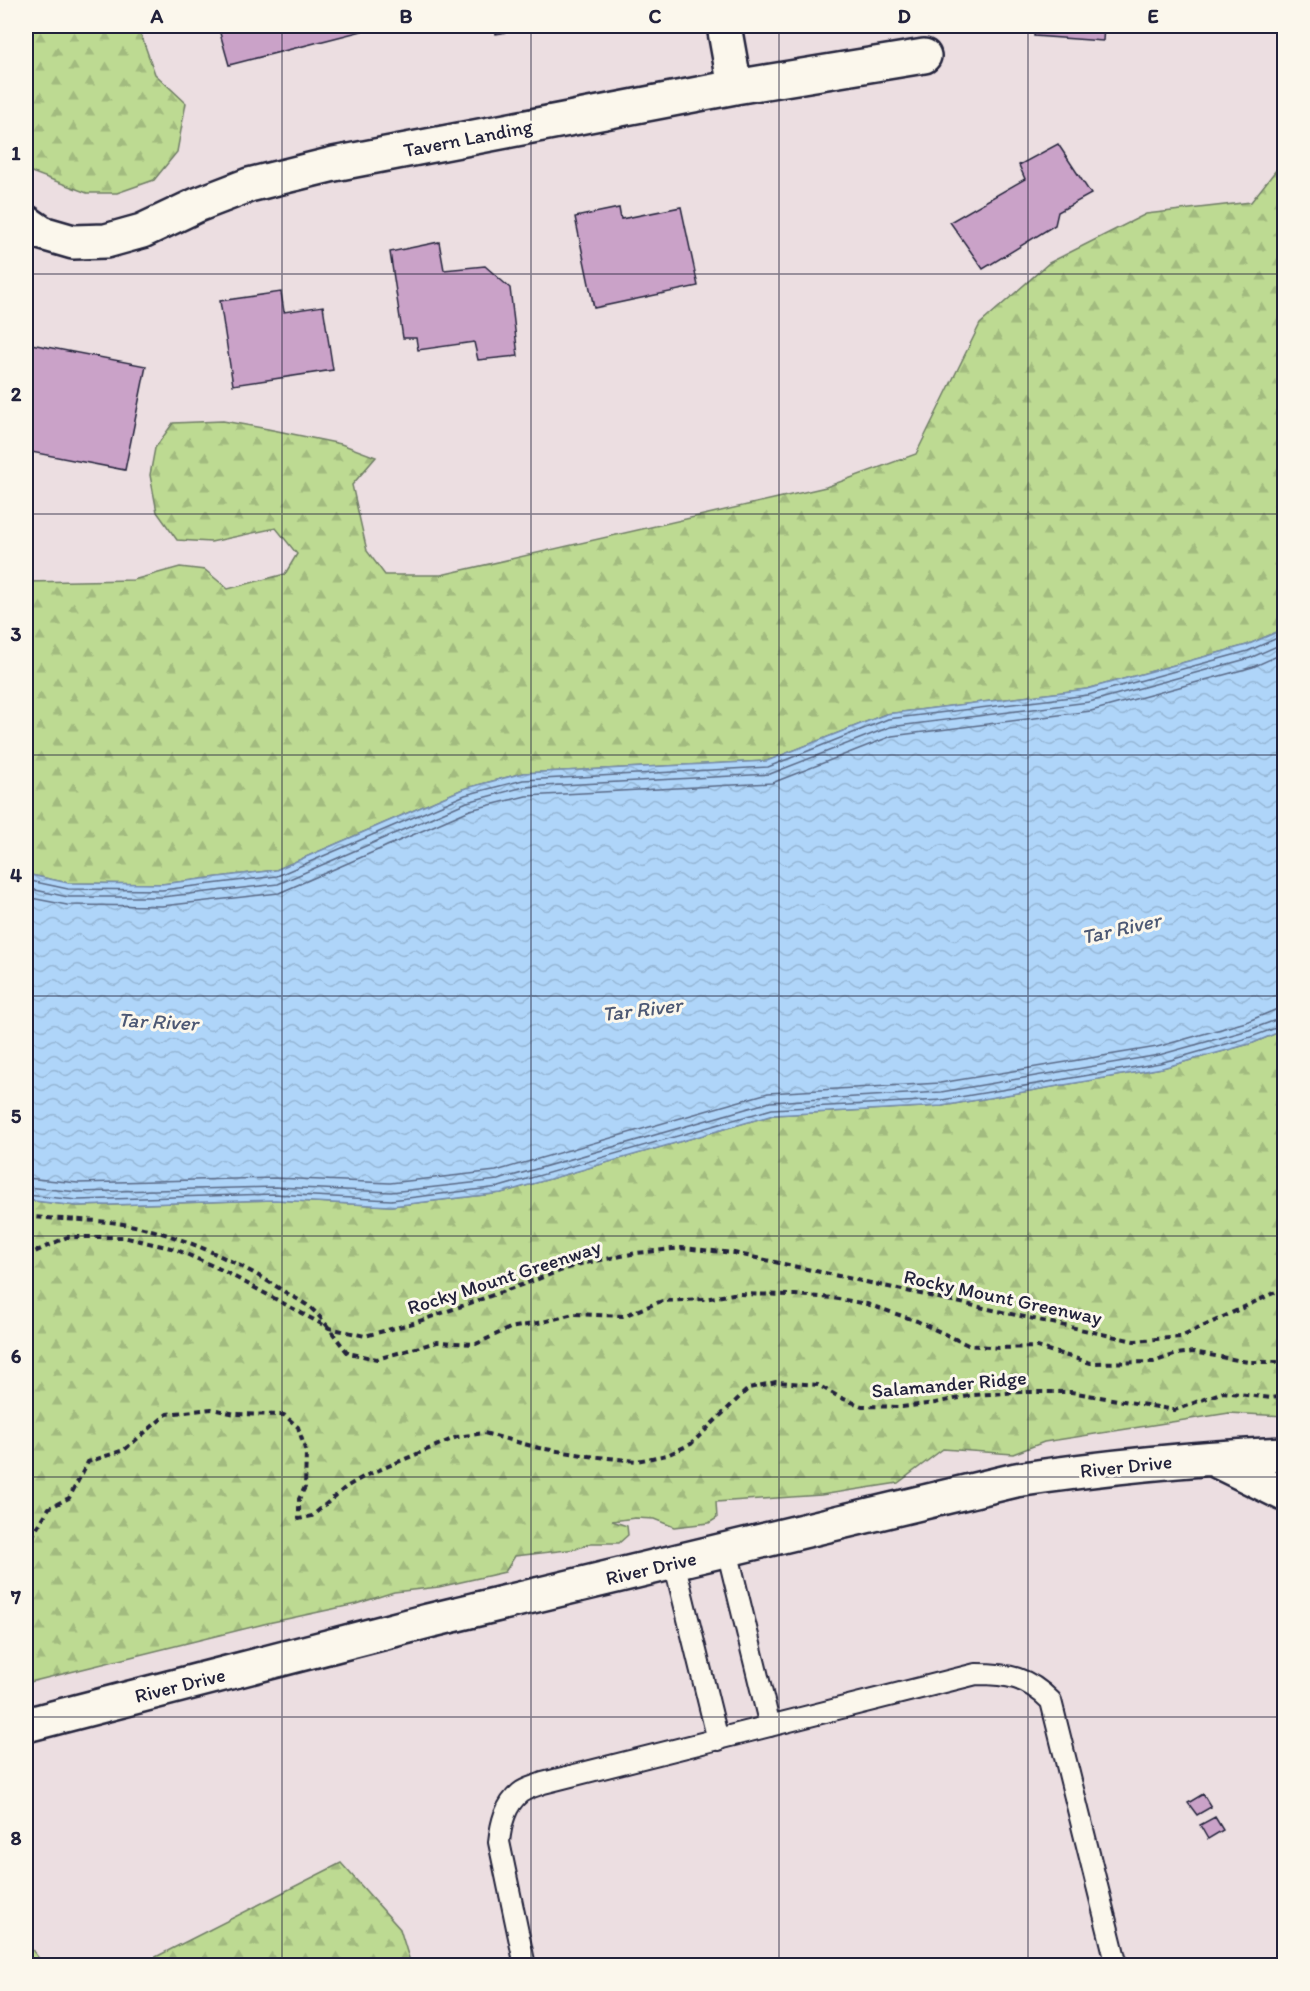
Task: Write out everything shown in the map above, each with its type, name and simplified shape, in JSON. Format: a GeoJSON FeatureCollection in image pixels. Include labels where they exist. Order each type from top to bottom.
{"type":"FeatureCollection","features":[{"type":"Feature","properties":{"kind":"street"},"geometry":{"type":"LineString","coordinates":[[724,26],[735,87]]}},
{"type":"Feature","properties":{"kind":"street","name":"Tavern Landing"},"geometry":{"type":"LineString","coordinates":[[26,222],[42,232],[73,242],[106,241],[142,231],[197,205],[249,185],[334,164],[735,87],[924,56]]}},
{"type":"Feature","properties":{"kind":"street","name":"River Drive"},"geometry":{"type":"LineString","coordinates":[[26,1725],[417,1624],[1016,1480],[1113,1466],[1209,1457],[1284,1454]]}},
{"type":"Feature","properties":{"kind":"street"},"geometry":{"type":"LineString","coordinates":[[1209,1457],[1284,1494]]}},
{"type":"Feature","properties":{"kind":"lane"},"geometry":{"type":"LineString","coordinates":[[727,1550],[770,1726]]}},
{"type":"Feature","properties":{"kind":"lane"},"geometry":{"type":"LineString","coordinates":[[674,1562],[718,1740]]}},
{"type":"Feature","properties":{"kind":"lane"},"geometry":{"type":"LineString","coordinates":[[525,1965],[499,1842],[501,1823],[510,1805],[521,1791],[976,1674],[1004,1674],[1027,1681],[1052,1701],[1117,1965]]}},
{"type":"Feature","properties":{"kind":"path","name":"Salamander Ridge"},"geometry":{"type":"LineString","coordinates":[[26,1216],[54,1220],[118,1223],[198,1246],[263,1277],[312,1309],[348,1353],[377,1359],[437,1342],[476,1344],[510,1328],[573,1314],[623,1316],[662,1301],[705,1299],[733,1294],[795,1295],[867,1304],[917,1321],[968,1345],[1037,1347],[1091,1363],[1153,1362],[1192,1352],[1248,1362],[1284,1362]]}},
{"type":"Feature","properties":{"kind":"path","name":"Rocky Mount Greenway"},"geometry":{"type":"LineString","coordinates":[[26,1256],[67,1237],[123,1237],[175,1249],[222,1270],[329,1328],[365,1335],[417,1322],[580,1264],[637,1253],[682,1248],[734,1253],[1134,1341],[1181,1337],[1284,1288]]}},
{"type":"Feature","properties":{"kind":"path","name":"Salamander Ridge"},"geometry":{"type":"LineString","coordinates":[[26,1609],[28,1606],[27,1545],[49,1508],[69,1498],[88,1462],[124,1450],[167,1414],[212,1408],[235,1414],[284,1415],[298,1427],[306,1452],[306,1487],[299,1499],[299,1519],[312,1516],[346,1487],[365,1476],[457,1437],[484,1433],[539,1448],[637,1461],[667,1455],[691,1444],[749,1388],[776,1382],[818,1385],[838,1397],[862,1406],[902,1407],[974,1395],[1071,1392],[1175,1410],[1223,1392],[1271,1398],[1284,1396]]}},
{"type":"Feature","properties":{"kind":"green space"},"geometry":{"type":"Polygon","coordinates":[[[26,26],[138,26],[155,74],[186,103],[177,152],[154,180],[117,193],[87,193],[26,170],[26,26]]]}},
{"type":"Feature","properties":{"kind":"green space"},"geometry":{"type":"Polygon","coordinates":[[[1284,160],[1284,629],[1247,645],[1087,689],[886,714],[767,761],[523,773],[463,789],[276,870],[162,884],[68,883],[26,874],[26,582],[133,580],[180,567],[205,570],[228,589],[285,574],[297,554],[276,528],[211,542],[177,540],[157,512],[150,475],[155,448],[173,423],[223,421],[341,444],[376,457],[352,485],[367,551],[385,575],[441,575],[826,487],[916,454],[980,324],[1049,263],[1146,214],[1251,202],[1284,160]]]}},
{"type":"Feature","properties":{"kind":"green space"},"geometry":{"type":"Polygon","coordinates":[[[1284,1030],[1284,1416],[1229,1413],[1044,1442],[1013,1454],[943,1449],[898,1483],[821,1495],[716,1502],[717,1518],[709,1523],[674,1527],[654,1519],[635,1518],[612,1521],[627,1526],[628,1535],[619,1543],[591,1543],[576,1549],[515,1556],[505,1572],[439,1587],[394,1592],[356,1604],[268,1623],[26,1683],[26,1200],[77,1206],[275,1200],[391,1206],[501,1193],[773,1115],[942,1106],[1162,1068],[1253,1043],[1284,1030]]]}},
{"type":"Feature","properties":{"kind":"green space"},"geometry":{"type":"Polygon","coordinates":[[[341,1863],[400,1929],[411,1965],[140,1965],[341,1863]]]}},
{"type":"Feature","properties":{"kind":"green space"},"geometry":{"type":"Polygon","coordinates":[[[26,1942],[44,1965],[26,1965],[26,1942]]]}},
{"type":"Feature","properties":{"kind":"water","name":"Tar River"},"geometry":{"type":"Polygon","coordinates":[[[1284,629],[1284,1030],[1253,1043],[1162,1068],[942,1106],[773,1115],[501,1193],[391,1206],[275,1200],[77,1206],[26,1200],[26,874],[68,883],[162,884],[276,870],[463,789],[523,773],[767,761],[886,714],[1087,689],[1247,645],[1284,629]]]}},
{"type":"Feature","properties":{"kind":"building"},"geometry":{"type":"Polygon","coordinates":[[[218,26],[361,26],[362,31],[229,65],[218,26]]]}},
{"type":"Feature","properties":{"kind":"building"},"geometry":{"type":"Polygon","coordinates":[[[495,26],[538,26],[538,27],[496,34],[495,26]]]}},
{"type":"Feature","properties":{"kind":"building"},"geometry":{"type":"Polygon","coordinates":[[[1035,26],[1104,26],[1103,41],[1034,36],[1035,26]]]}},
{"type":"Feature","properties":{"kind":"building"},"geometry":{"type":"Polygon","coordinates":[[[1058,144],[1091,194],[1058,212],[1055,225],[983,269],[950,222],[1025,179],[1019,165],[1058,144]]]}},
{"type":"Feature","properties":{"kind":"building"},"geometry":{"type":"Polygon","coordinates":[[[681,207],[698,286],[594,308],[575,217],[619,208],[621,219],[681,207]]]}},
{"type":"Feature","properties":{"kind":"building"},"geometry":{"type":"Polygon","coordinates":[[[439,242],[444,270],[485,266],[510,288],[518,356],[478,360],[474,342],[418,350],[416,338],[403,338],[390,252],[439,242]]]}},
{"type":"Feature","properties":{"kind":"building"},"geometry":{"type":"Polygon","coordinates":[[[281,292],[284,312],[323,306],[333,370],[233,385],[220,301],[281,292]]]}},
{"type":"Feature","properties":{"kind":"building"},"geometry":{"type":"Polygon","coordinates":[[[31,344],[146,366],[125,470],[26,451],[26,374],[31,344]]]}},
{"type":"Feature","properties":{"kind":"building"},"geometry":{"type":"Polygon","coordinates":[[[1203,1794],[1211,1807],[1197,1815],[1188,1803],[1203,1794]]]}},
{"type":"Feature","properties":{"kind":"building"},"geometry":{"type":"Polygon","coordinates":[[[1215,1817],[1223,1830],[1208,1839],[1200,1825],[1215,1817]]]}}]}
